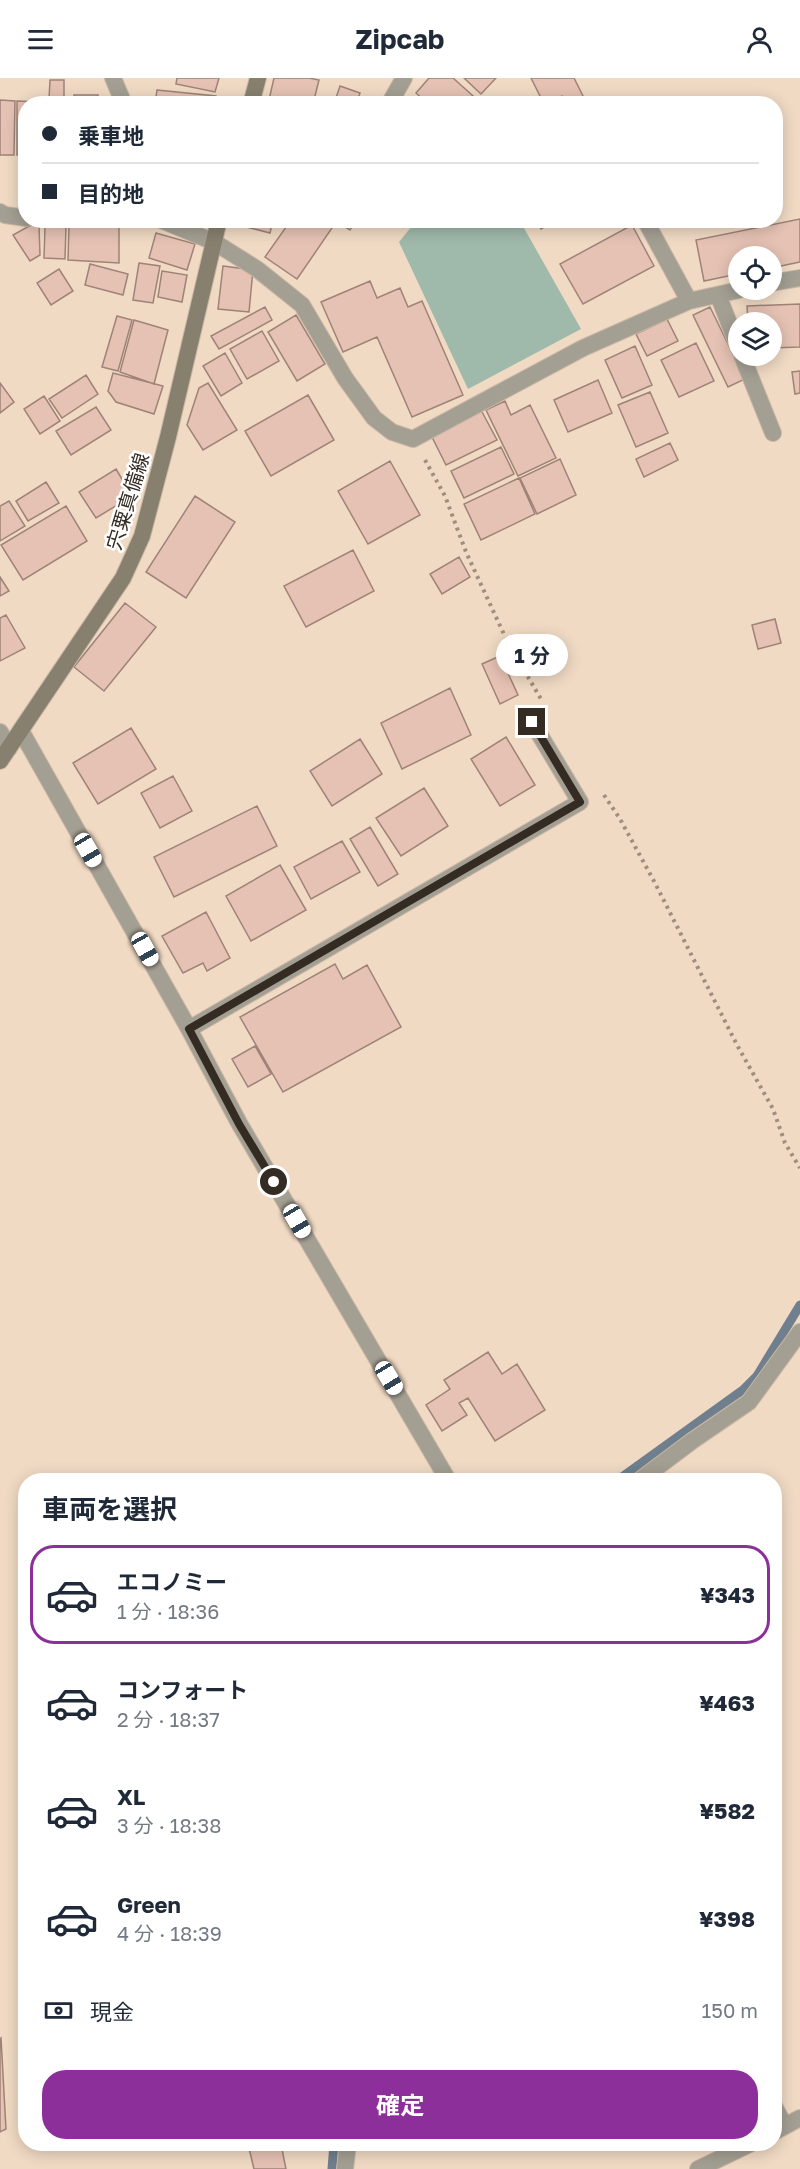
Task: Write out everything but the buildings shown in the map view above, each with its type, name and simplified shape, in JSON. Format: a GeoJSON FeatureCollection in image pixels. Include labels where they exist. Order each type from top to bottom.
{"type":"FeatureCollection","features":[{"type":"Feature","properties":{"kind":"main road"},"geometry":{"type":"LineString","coordinates":[[253,96],[258,78]]}},
{"type":"Feature","properties":{"kind":"main road","name":"宍粟真備線"},"geometry":{"type":"LineString","coordinates":[[5,754],[123,578],[142,536],[217,228]]}},
{"type":"Feature","properties":{"kind":"street"},"geometry":{"type":"LineString","coordinates":[[113,78],[121,96]]}},
{"type":"Feature","properties":{"kind":"street"},"geometry":{"type":"LineString","coordinates":[[394,96],[404,78]]}},
{"type":"Feature","properties":{"kind":"street"},"geometry":{"type":"LineString","coordinates":[[0,212],[18,217]]}},
{"type":"Feature","properties":{"kind":"street"},"geometry":{"type":"LineString","coordinates":[[180,228],[214,242],[257,269],[302,305],[345,378],[374,418],[392,432],[413,439],[584,348],[689,301],[728,293]]}},
{"type":"Feature","properties":{"kind":"street"},"geometry":{"type":"LineString","coordinates":[[649,228],[689,301]]}},
{"type":"Feature","properties":{"kind":"street"},"geometry":{"type":"LineString","coordinates":[[782,281],[800,278]]}},
{"type":"Feature","properties":{"kind":"street"},"geometry":{"type":"LineString","coordinates":[[718,295],[728,320]]}},
{"type":"Feature","properties":{"kind":"street"},"geometry":{"type":"LineString","coordinates":[[746,366],[773,433]]}},
{"type":"Feature","properties":{"kind":"street"},"geometry":{"type":"LineString","coordinates":[[189,1029],[580,802],[532,722]]}},
{"type":"Feature","properties":{"kind":"street"},"geometry":{"type":"LineString","coordinates":[[21,730],[189,1029],[239,1124],[444,1473]]}},
{"type":"Feature","properties":{"kind":"street"},"geometry":{"type":"LineString","coordinates":[[0,732],[5,754]]}},
{"type":"Feature","properties":{"kind":"street"},"geometry":{"type":"LineString","coordinates":[[649,1473],[749,1402],[800,1332]]}},
{"type":"Feature","properties":{"kind":"street"},"geometry":{"type":"LineString","coordinates":[[345,2169],[347,2151]]}},
{"type":"Feature","properties":{"kind":"street"},"geometry":{"type":"LineString","coordinates":[[698,2169],[735,2151]]}},
{"type":"Feature","properties":{"kind":"green space"},"geometry":{"type":"Polygon","coordinates":[[[410,228],[524,228],[581,329],[468,389],[399,242],[410,228]]]}},
{"type":"Feature","properties":{"kind":"waterway"},"geometry":{"type":"LineString","coordinates":[[628,1473],[743,1390],[757,1376],[800,1305]]}},
{"type":"Feature","properties":{"kind":"waterway"},"geometry":{"type":"LineString","coordinates":[[332,2169],[333,2151]]}},
{"type":"Feature","properties":{"kind":"route"},"geometry":{"type":"LineString","coordinates":[[274,1182],[239,1124],[189,1029],[580,802],[532,722]]}}]}
